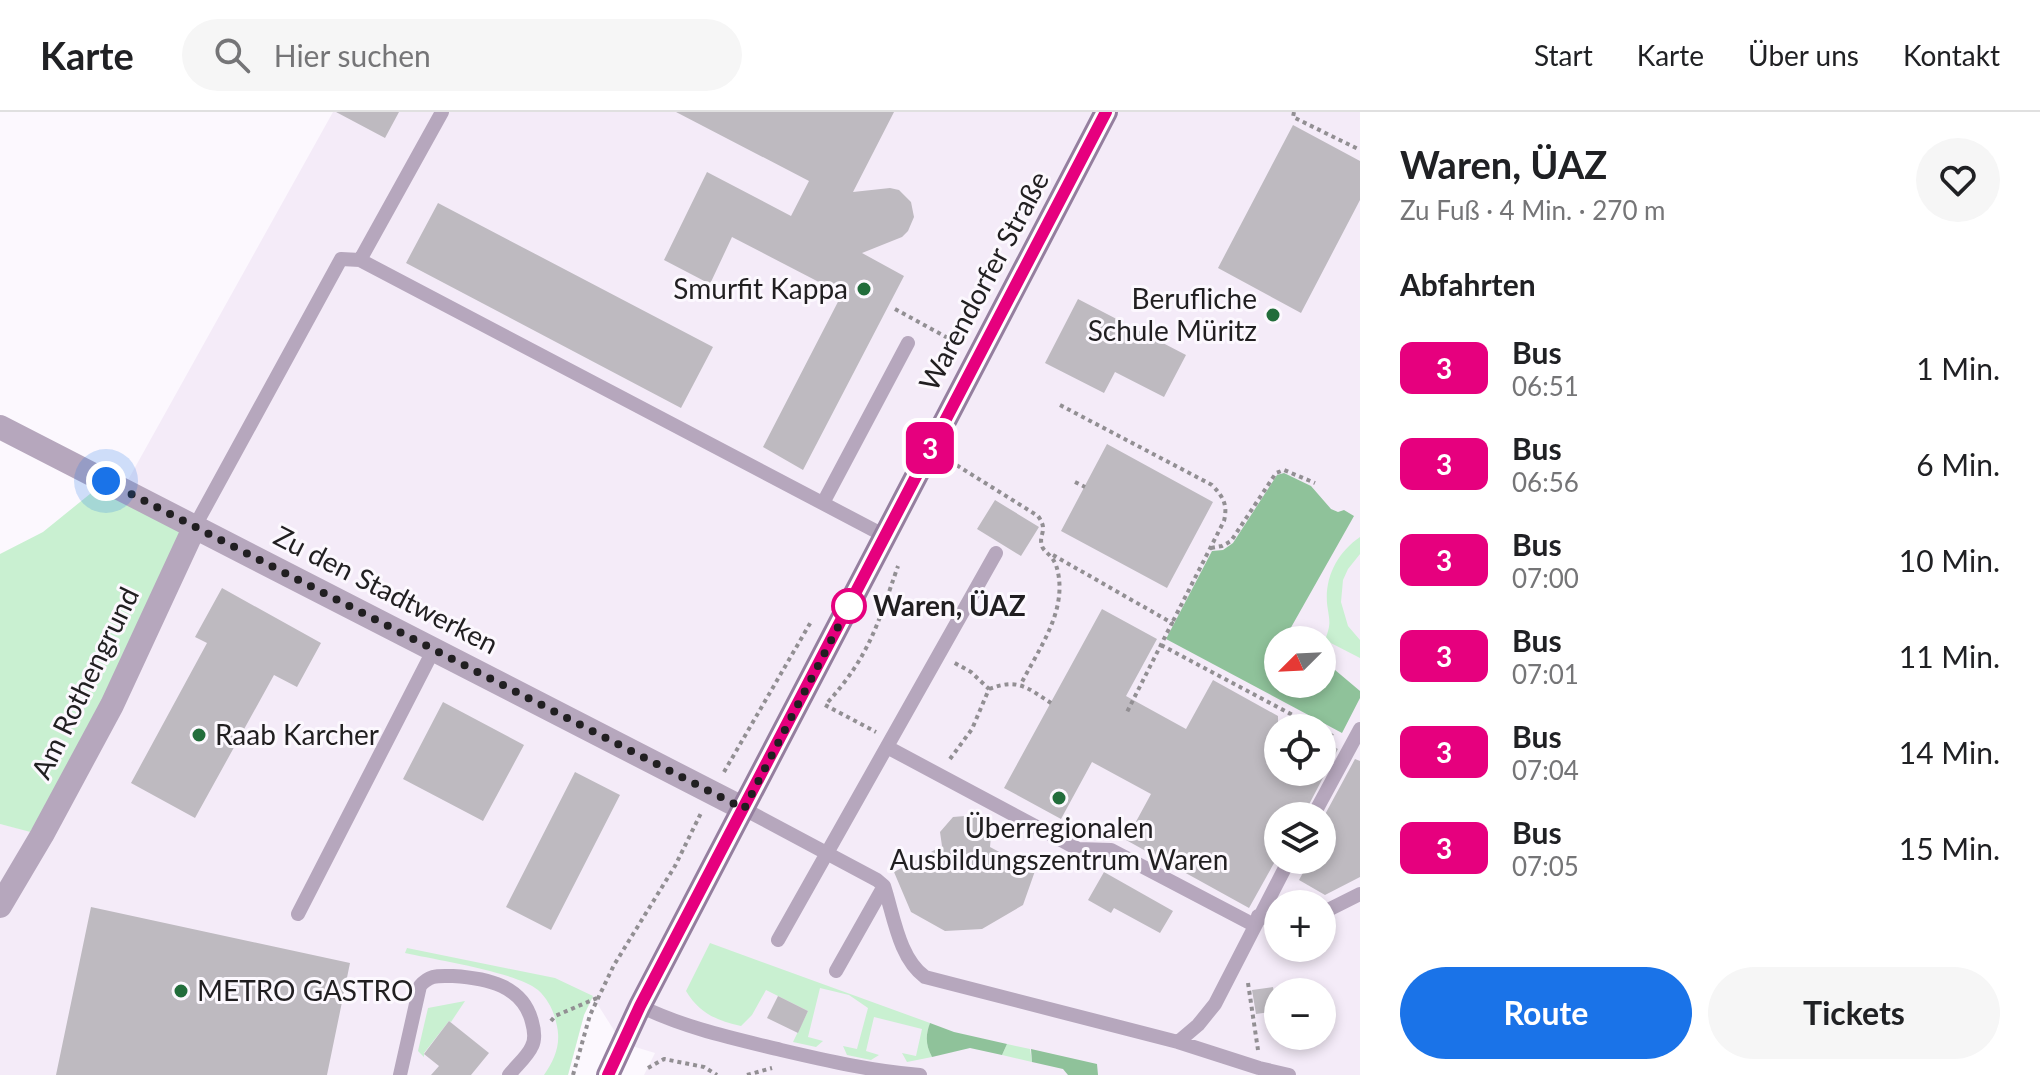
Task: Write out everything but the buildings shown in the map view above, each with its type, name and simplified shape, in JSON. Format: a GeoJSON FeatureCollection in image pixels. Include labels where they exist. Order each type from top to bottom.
{"type":"FeatureCollection","features":[{"type":"Feature","properties":{"kind":"main road","name":"Warendorfer Straße"},"geometry":{"type":"LineString","coordinates":[[608,1075],[640,1006],[1106,112]]}},
{"type":"Feature","properties":{"kind":"street","name":"Zu den Stadtwerken"},"geometry":{"type":"LineString","coordinates":[[0,427],[744,809]]}},
{"type":"Feature","properties":{"kind":"street","name":"Am Rothengrund"},"geometry":{"type":"LineString","coordinates":[[0,906],[112,705],[195,526]]}},
{"type":"Feature","properties":{"kind":"lane"},"geometry":{"type":"LineString","coordinates":[[360,260],[442,112]]}},
{"type":"Feature","properties":{"kind":"lane"},"geometry":{"type":"LineString","coordinates":[[195,526],[341,259],[360,260],[885,536]]}},
{"type":"Feature","properties":{"kind":"lane"},"geometry":{"type":"LineString","coordinates":[[823,503],[908,343]]}},
{"type":"Feature","properties":{"kind":"lane"},"geometry":{"type":"LineString","coordinates":[[778,940],[996,553]]}},
{"type":"Feature","properties":{"kind":"lane"},"geometry":{"type":"LineString","coordinates":[[298,914],[434,649]]}},
{"type":"Feature","properties":{"kind":"lane"},"geometry":{"type":"LineString","coordinates":[[1321,802],[1360,729]]}},
{"type":"Feature","properties":{"kind":"lane"},"geometry":{"type":"LineString","coordinates":[[889,743],[940,775],[1078,849],[1111,850],[1256,921],[1264,921]]}},
{"type":"Feature","properties":{"kind":"lane"},"geometry":{"type":"LineString","coordinates":[[744,809],[884,886],[906,957],[914,969],[925,977],[1178,1042],[1289,1075]]}},
{"type":"Feature","properties":{"kind":"lane"},"geometry":{"type":"LineString","coordinates":[[1178,1042],[1198,1025],[1215,1004],[1281,874]]}},
{"type":"Feature","properties":{"kind":"lane"},"geometry":{"type":"LineString","coordinates":[[836,971],[884,886]]}},
{"type":"Feature","properties":{"kind":"lane"},"geometry":{"type":"LineString","coordinates":[[1336,906],[1360,894]]}},
{"type":"Feature","properties":{"kind":"lane"},"geometry":{"type":"LineString","coordinates":[[400,1075],[420,986],[435,975],[495,981],[517,996],[531,1015],[535,1031],[533,1046],[509,1075]]}},
{"type":"Feature","properties":{"kind":"lane"},"geometry":{"type":"LineString","coordinates":[[640,1006],[686,1026],[734,1039],[869,1070],[920,1075]]}},
{"type":"Feature","properties":{"kind":"path"},"geometry":{"type":"LineString","coordinates":[[1294,112],[1293,117],[1360,150]]}},
{"type":"Feature","properties":{"kind":"path"},"geometry":{"type":"LineString","coordinates":[[895,309],[957,343]]}},
{"type":"Feature","properties":{"kind":"path"},"geometry":{"type":"LineString","coordinates":[[1060,405],[1212,485],[1223,497],[1227,509],[1211,548],[1127,712]]}},
{"type":"Feature","properties":{"kind":"path"},"geometry":{"type":"LineString","coordinates":[[950,461],[1038,516],[1045,531],[1041,543],[1043,549],[1172,623]]}},
{"type":"Feature","properties":{"kind":"path"},"geometry":{"type":"LineString","coordinates":[[1211,548],[1231,541],[1276,473],[1284,470],[1315,483]]}},
{"type":"Feature","properties":{"kind":"path"},"geometry":{"type":"LineString","coordinates":[[1075,482],[1085,487]]}},
{"type":"Feature","properties":{"kind":"path"},"geometry":{"type":"LineString","coordinates":[[1021,684],[1051,627],[1058,605],[1057,568],[1051,554]]}},
{"type":"Feature","properties":{"kind":"path"},"geometry":{"type":"LineString","coordinates":[[573,1075],[590,1015],[614,965],[675,866],[712,792],[813,617]]}},
{"type":"Feature","properties":{"kind":"path"},"geometry":{"type":"LineString","coordinates":[[1161,645],[1291,714]]}},
{"type":"Feature","properties":{"kind":"path"},"geometry":{"type":"LineString","coordinates":[[939,654],[971,672],[989,689]]}},
{"type":"Feature","properties":{"kind":"path"},"geometry":{"type":"LineString","coordinates":[[940,775],[972,729],[989,689],[1011,682],[1021,684],[1051,703]]}},
{"type":"Feature","properties":{"kind":"path"},"geometry":{"type":"LineString","coordinates":[[825,705],[889,743]]}},
{"type":"Feature","properties":{"kind":"path"},"geometry":{"type":"LineString","coordinates":[[1237,960],[1245,964],[1259,1068]]}},
{"type":"Feature","properties":{"kind":"path"},"geometry":{"type":"LineString","coordinates":[[533,1046],[555,1016],[599,997]]}},
{"type":"Feature","properties":{"kind":"path"},"geometry":{"type":"LineString","coordinates":[[648,1068],[664,1059],[704,1067],[717,1075]]}},
{"type":"Feature","properties":{"kind":"shaded area"},"geometry":{"type":"Polygon","coordinates":[[[333,112],[1360,112],[1360,1075],[644,1075],[655,1053],[622,1043],[593,997],[584,1015],[568,1075],[0,1075],[0,824],[42,834],[123,489],[333,112]]]}},
{"type":"Feature","properties":{"kind":"green space"},"geometry":{"type":"Polygon","coordinates":[[[1284,473],[1311,486],[1331,509],[1338,512],[1344,510],[1354,516],[1292,626],[1264,626],[1264,691],[1166,639],[1212,551],[1223,550],[1233,543],[1277,475],[1284,473]]]}},
{"type":"Feature","properties":{"kind":"green space"},"geometry":{"type":"Polygon","coordinates":[[[106,481],[195,526],[42,835],[0,824],[0,554],[43,532],[106,481]]]}},
{"type":"Feature","properties":{"kind":"green space"},"geometry":{"type":"Polygon","coordinates":[[[1360,537],[1360,554],[1343,580],[1341,602],[1348,626],[1360,640],[1360,658],[1336,646],[1336,626],[1329,626],[1327,603],[1328,583],[1334,566],[1360,537]]]}},
{"type":"Feature","properties":{"kind":"green space"},"geometry":{"type":"Polygon","coordinates":[[[1336,671],[1360,691],[1360,698],[1342,733],[1336,730],[1336,714],[1306,714],[1276,698],[1336,698],[1336,671]]]}},
{"type":"Feature","properties":{"kind":"green space"},"geometry":{"type":"Polygon","coordinates":[[[710,943],[930,1023],[927,1040],[932,1057],[907,1062],[902,1053],[916,1056],[922,1029],[874,1017],[866,1051],[879,1055],[871,1060],[847,1055],[843,1046],[857,1049],[868,1008],[849,995],[820,988],[808,1037],[823,1041],[816,1047],[793,1042],[808,1011],[766,990],[752,1015],[741,1026],[709,1015],[686,991],[710,943]]]}},
{"type":"Feature","properties":{"kind":"green space"},"geometry":{"type":"Polygon","coordinates":[[[407,948],[555,978],[593,996],[584,1015],[568,1075],[544,1075],[554,1057],[558,1037],[552,1009],[538,990],[494,972],[405,953],[407,948]]]}},
{"type":"Feature","properties":{"kind":"green space"},"geometry":{"type":"Polygon","coordinates":[[[465,1001],[424,1057],[418,1051],[428,1008],[465,1001]]]}},
{"type":"Feature","properties":{"kind":"green space"},"geometry":{"type":"Polygon","coordinates":[[[930,1023],[1007,1044],[1002,1055],[970,1048],[932,1057],[927,1041],[930,1023]]]}},
{"type":"Feature","properties":{"kind":"green space"},"geometry":{"type":"Polygon","coordinates":[[[1007,1044],[1030,1049],[1032,1062],[1002,1055],[1007,1044]]]}},
{"type":"Feature","properties":{"kind":"green space"},"geometry":{"type":"Polygon","coordinates":[[[1031,1049],[1097,1064],[1098,1075],[1068,1075],[1063,1069],[1032,1062],[1031,1049]]]}},
{"type":"Feature","properties":{"kind":"bus line","name":"3"},"geometry":{"type":"LineString","coordinates":[[608,1075],[640,1006],[1106,112]]}},
{"type":"Feature","properties":{"kind":"place","name":"Smurfit Kappa"},"geometry":{"type":"Point","coordinates":[864,289]}},
{"type":"Feature","properties":{"kind":"place","name":"Berufliche Schule Müritz"},"geometry":{"type":"Point","coordinates":[1273,315]}},
{"type":"Feature","properties":{"kind":"place","name":"Waren, ÜAZ"},"geometry":{"type":"Point","coordinates":[849,606]}},
{"type":"Feature","properties":{"kind":"place","name":"Raab Karcher"},"geometry":{"type":"Point","coordinates":[199,735]}},
{"type":"Feature","properties":{"kind":"place","name":"Überregionalen Ausbildungszentrum Waren"},"geometry":{"type":"Point","coordinates":[1059,798]}},
{"type":"Feature","properties":{"kind":"place","name":"METRO GASTRO"},"geometry":{"type":"Point","coordinates":[181,991]}},
{"type":"Feature","properties":{"kind":"route"},"geometry":{"type":"LineString","coordinates":[[106,481],[744,809],[852,600],[849,606]]}}]}
